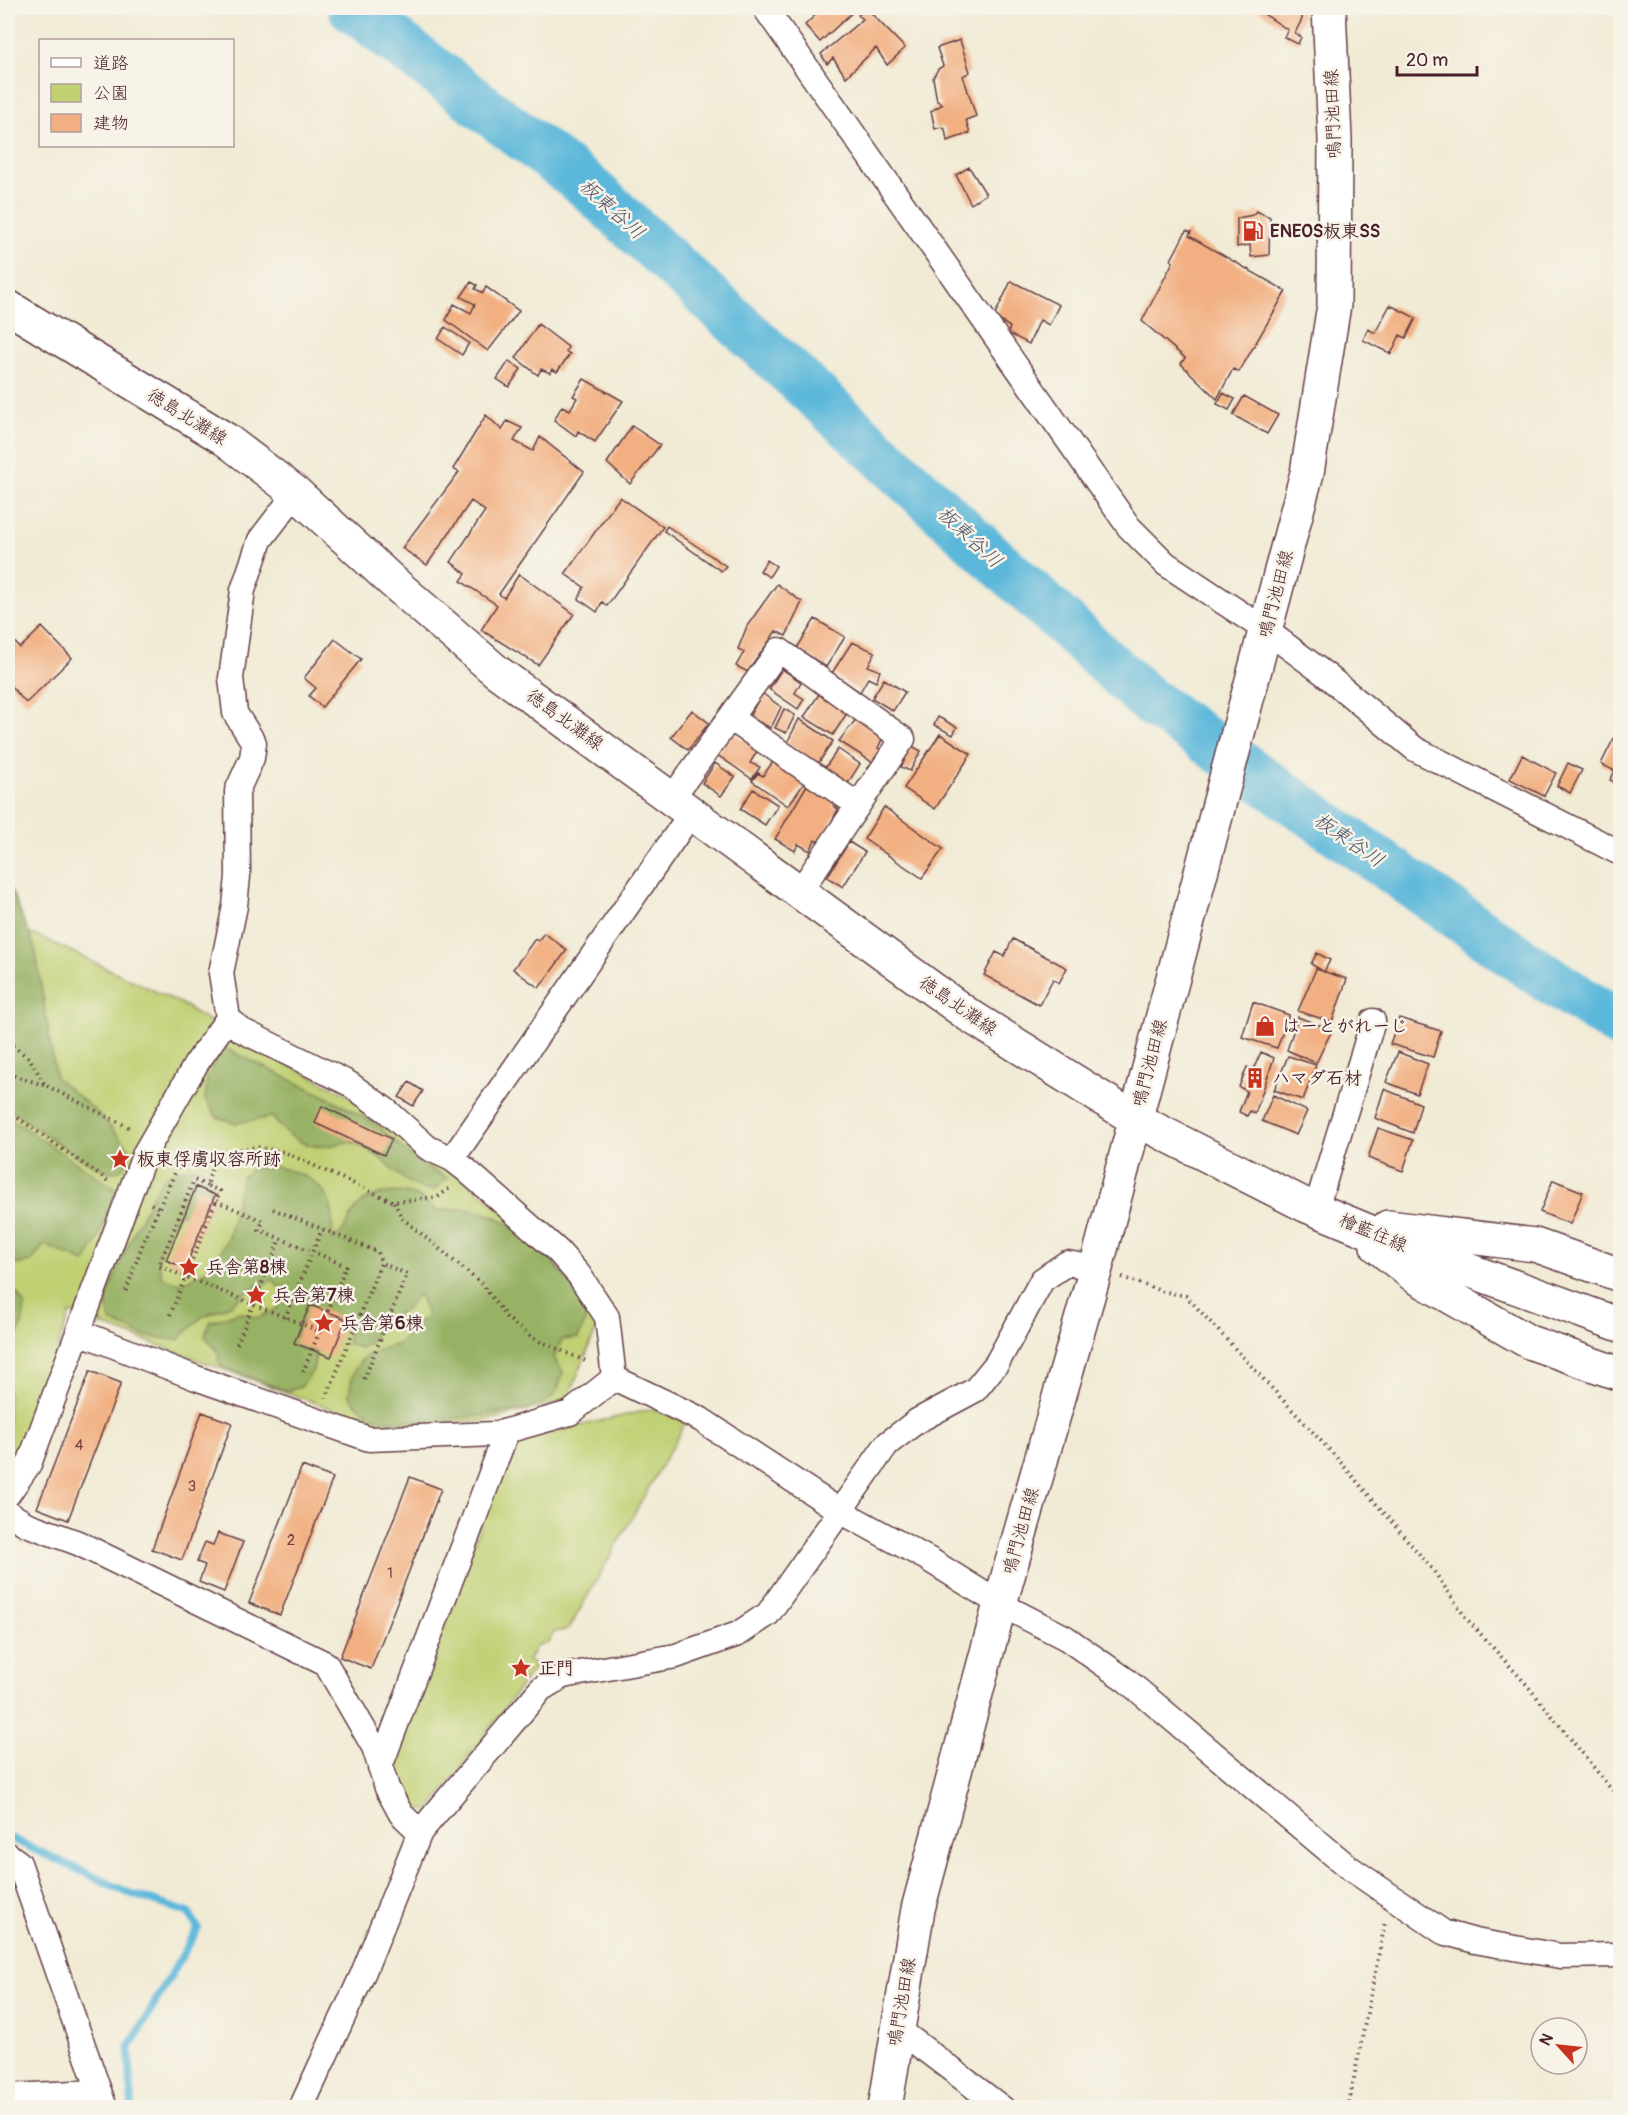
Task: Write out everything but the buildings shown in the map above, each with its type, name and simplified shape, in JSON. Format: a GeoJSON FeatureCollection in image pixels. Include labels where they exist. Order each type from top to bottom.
{"type":"FeatureCollection","features":[{"type":"Feature","properties":{"kind":"main road","name":"鳴門池田線"},"geometry":{"type":"LineString","coordinates":[[885,2108],[918,1909],[1000,1604],[1096,1268],[1307,473],[1334,305],[1335,139],[1329,8]]}},
{"type":"Feature","properties":{"kind":"main road","name":"徳島北灘線"},"geometry":{"type":"LineString","coordinates":[[8,307],[225,439],[296,493],[393,582],[496,671],[967,1014],[1136,1119]]}},
{"type":"Feature","properties":{"kind":"main road","name":"檜藍住線"},"geometry":{"type":"LineString","coordinates":[[1136,1119],[1316,1209],[1508,1286],[1620,1324]]}},
{"type":"Feature","properties":{"kind":"main road"},"geometry":{"type":"LineString","coordinates":[[1347,1222],[1535,1245],[1620,1275]]}},
{"type":"Feature","properties":{"kind":"main road"},"geometry":{"type":"LineString","coordinates":[[1347,1222],[1416,1277],[1529,1342],[1620,1374]]}},
{"type":"Feature","properties":{"kind":"street"},"geometry":{"type":"LineString","coordinates":[[765,8],[1129,527],[1166,564],[1263,643],[1326,675],[1415,749],[1620,853]]}},
{"type":"Feature","properties":{"kind":"street"},"geometry":{"type":"LineString","coordinates":[[296,493],[260,540],[243,590],[231,678],[236,712],[254,743],[252,758],[237,791],[238,876],[235,906],[221,973],[228,1018],[241,1030],[348,1083],[387,1111],[428,1148],[459,1164],[558,1251],[579,1275],[607,1317],[614,1378]]}},
{"type":"Feature","properties":{"kind":"street"},"geometry":{"type":"LineString","coordinates":[[459,1164],[682,805],[730,718],[779,650],[903,739],[800,891]]}},
{"type":"Feature","properties":{"kind":"street"},"geometry":{"type":"LineString","coordinates":[[730,718],[858,805]]}},
{"type":"Feature","properties":{"kind":"street"},"geometry":{"type":"LineString","coordinates":[[10,1485],[29,1464],[148,1146],[228,1018]]}},
{"type":"Feature","properties":{"kind":"street"},"geometry":{"type":"LineString","coordinates":[[1316,1209],[1373,1021]]}},
{"type":"Feature","properties":{"kind":"street"},"geometry":{"type":"LineString","coordinates":[[301,2108],[362,1976],[420,1833],[541,1689],[563,1676],[676,1656],[738,1634],[768,1614],[887,1444],[917,1421],[975,1389],[997,1363],[1042,1280],[1067,1263],[1096,1268]]}},
{"type":"Feature","properties":{"kind":"street"},"geometry":{"type":"LineString","coordinates":[[79,1332],[196,1378],[369,1439],[496,1434],[570,1413],[614,1378]]}},
{"type":"Feature","properties":{"kind":"street"},"geometry":{"type":"LineString","coordinates":[[614,1378],[700,1419],[840,1511],[928,1559],[1000,1604],[1066,1638],[1126,1680],[1347,1866],[1390,1898],[1443,1932],[1476,1941],[1560,1956],[1620,1954]]}},
{"type":"Feature","properties":{"kind":"street"},"geometry":{"type":"LineString","coordinates":[[380,1767],[507,1431]]}},
{"type":"Feature","properties":{"kind":"street"},"geometry":{"type":"LineString","coordinates":[[8,1513],[26,1524],[78,1543],[326,1664],[374,1746],[387,1788],[401,1814],[420,1833]]}},
{"type":"Feature","properties":{"kind":"street"},"geometry":{"type":"LineString","coordinates":[[8,1855],[19,1863],[102,2100],[8,2097]]}},
{"type":"Feature","properties":{"kind":"street"},"geometry":{"type":"LineString","coordinates":[[898,2029],[1002,2108]]}},
{"type":"Feature","properties":{"kind":"path"},"geometry":{"type":"LineString","coordinates":[[8,1042],[30,1059],[45,1085]]}},
{"type":"Feature","properties":{"kind":"path"},"geometry":{"type":"LineString","coordinates":[[8,1074],[45,1085],[148,1146],[177,1168]]}},
{"type":"Feature","properties":{"kind":"path"},"geometry":{"type":"LineString","coordinates":[[8,1111],[130,1196]]}},
{"type":"Feature","properties":{"kind":"path"},"geometry":{"type":"LineString","coordinates":[[126,1290],[143,1243],[177,1168],[194,1156],[257,1147],[284,1152],[394,1202],[438,1197],[445,1193],[459,1164]]}},
{"type":"Feature","properties":{"kind":"path"},"geometry":{"type":"LineString","coordinates":[[207,1186],[216,1152]]}},
{"type":"Feature","properties":{"kind":"path"},"geometry":{"type":"LineString","coordinates":[[170,1315],[185,1277],[220,1191],[194,1180],[159,1266],[185,1277],[253,1304],[285,1318],[320,1331]]}},
{"type":"Feature","properties":{"kind":"path"},"geometry":{"type":"LineString","coordinates":[[216,1201],[263,1221],[259,1230],[309,1250]]}},
{"type":"Feature","properties":{"kind":"path"},"geometry":{"type":"LineString","coordinates":[[394,1202],[402,1218],[441,1253],[471,1274],[515,1324],[532,1338],[584,1360],[614,1378]]}},
{"type":"Feature","properties":{"kind":"path"},"geometry":{"type":"LineString","coordinates":[[273,1209],[378,1252],[381,1263],[317,1421]]}},
{"type":"Feature","properties":{"kind":"path"},"geometry":{"type":"LineString","coordinates":[[285,1318],[322,1229]]}},
{"type":"Feature","properties":{"kind":"path"},"geometry":{"type":"LineString","coordinates":[[237,1344],[280,1239]]}},
{"type":"Feature","properties":{"kind":"path"},"geometry":{"type":"LineString","coordinates":[[303,1372],[346,1266],[316,1253]]}},
{"type":"Feature","properties":{"kind":"path"},"geometry":{"type":"LineString","coordinates":[[364,1379],[407,1274],[381,1263]]}},
{"type":"Feature","properties":{"kind":"path"},"geometry":{"type":"LineString","coordinates":[[1096,1268],[1161,1291],[1186,1296],[1336,1456],[1433,1570],[1466,1618],[1549,1711],[1620,1800]]}},
{"type":"Feature","properties":{"kind":"path"},"geometry":{"type":"LineString","coordinates":[[1348,2108],[1390,1898]]}},
{"type":"Feature","properties":{"kind":"green space"},"geometry":{"type":"Polygon","coordinates":[[[8,883],[35,948],[56,1078],[97,1112],[129,1148],[129,1156],[121,1170],[113,1172],[91,1164],[8,1108],[8,883]]]}},
{"type":"Feature","properties":{"kind":"green space"},"geometry":{"type":"Polygon","coordinates":[[[8,925],[45,939],[180,1003],[239,1039],[342,1092],[452,1170],[535,1237],[600,1320],[567,1401],[483,1421],[376,1425],[70,1313],[25,1443],[21,1452],[8,1459],[8,925]]]}},
{"type":"Feature","properties":{"kind":"green space"},"geometry":{"type":"Polygon","coordinates":[[[222,1047],[331,1099],[376,1124],[418,1162],[447,1178],[434,1190],[421,1188],[359,1145],[347,1143],[318,1146],[303,1143],[283,1129],[272,1117],[235,1123],[217,1117],[205,1100],[207,1078],[222,1047]]]}},
{"type":"Feature","properties":{"kind":"green space"},"geometry":{"type":"Polygon","coordinates":[[[8,1117],[117,1190],[99,1237],[85,1262],[44,1245],[31,1262],[8,1266],[8,1117]]]}},
{"type":"Feature","properties":{"kind":"green space"},"geometry":{"type":"Polygon","coordinates":[[[272,1166],[302,1175],[318,1185],[329,1201],[332,1212],[333,1240],[342,1232],[362,1202],[376,1195],[391,1192],[417,1196],[437,1211],[462,1209],[485,1213],[520,1231],[551,1260],[587,1308],[584,1325],[578,1338],[562,1340],[554,1358],[563,1372],[554,1395],[536,1405],[517,1410],[468,1417],[398,1421],[379,1419],[365,1411],[349,1397],[353,1374],[362,1360],[377,1351],[399,1344],[411,1328],[427,1316],[419,1293],[406,1310],[382,1321],[372,1341],[360,1348],[348,1344],[348,1328],[329,1319],[311,1319],[298,1326],[296,1336],[309,1345],[316,1354],[313,1370],[301,1387],[287,1391],[221,1367],[218,1360],[219,1353],[205,1336],[209,1322],[240,1312],[258,1318],[277,1309],[285,1294],[273,1280],[252,1288],[230,1305],[202,1317],[178,1340],[144,1336],[110,1321],[107,1303],[114,1278],[141,1218],[165,1177],[189,1168],[202,1168],[212,1173],[211,1202],[190,1213],[178,1214],[162,1245],[159,1261],[163,1278],[180,1283],[190,1280],[213,1266],[228,1237],[242,1178],[251,1169],[272,1166]]]}},
{"type":"Feature","properties":{"kind":"green space"},"geometry":{"type":"Polygon","coordinates":[[[16,1292],[25,1306],[22,1325],[8,1358],[8,1293],[16,1292]]]}},
{"type":"Feature","properties":{"kind":"green space"},"geometry":{"type":"Polygon","coordinates":[[[652,1409],[686,1422],[569,1629],[554,1632],[548,1643],[537,1645],[528,1661],[537,1664],[429,1811],[404,1805],[389,1770],[507,1454],[523,1442],[539,1435],[652,1409]]]}},
{"type":"Feature","properties":{"kind":"waterway","name":"板東谷川"},"geometry":{"type":"LineString","coordinates":[[352,8],[586,185],[1148,700],[1538,972],[1620,1025]]}},
{"type":"Feature","properties":{"kind":"waterway"},"geometry":{"type":"LineString","coordinates":[[8,1837],[129,1893],[189,1913],[198,1928],[129,2048],[132,2108]]}},
{"type":"Feature","properties":{"kind":"place","name":"ENEOS板東SS"},"geometry":{"type":"Point","coordinates":[1253,231]}},
{"type":"Feature","properties":{"kind":"place","name":"はーとがれーじ"},"geometry":{"type":"Point","coordinates":[1265,1026]}},
{"type":"Feature","properties":{"kind":"place","name":"ハマダ石材"},"geometry":{"type":"Point","coordinates":[1255,1078]}},
{"type":"Feature","properties":{"kind":"place","name":"板東俘虜収容所跡"},"geometry":{"type":"Point","coordinates":[120,1159]}},
{"type":"Feature","properties":{"kind":"place","name":"兵舎第8棟"},"geometry":{"type":"Point","coordinates":[189,1267]}},
{"type":"Feature","properties":{"kind":"place","name":"兵舎第7棟"},"geometry":{"type":"Point","coordinates":[256,1295]}},
{"type":"Feature","properties":{"kind":"place","name":"兵舎第6棟"},"geometry":{"type":"Point","coordinates":[324,1323]}},
{"type":"Feature","properties":{"kind":"place","name":"正門"},"geometry":{"type":"Point","coordinates":[521,1668]}}]}
